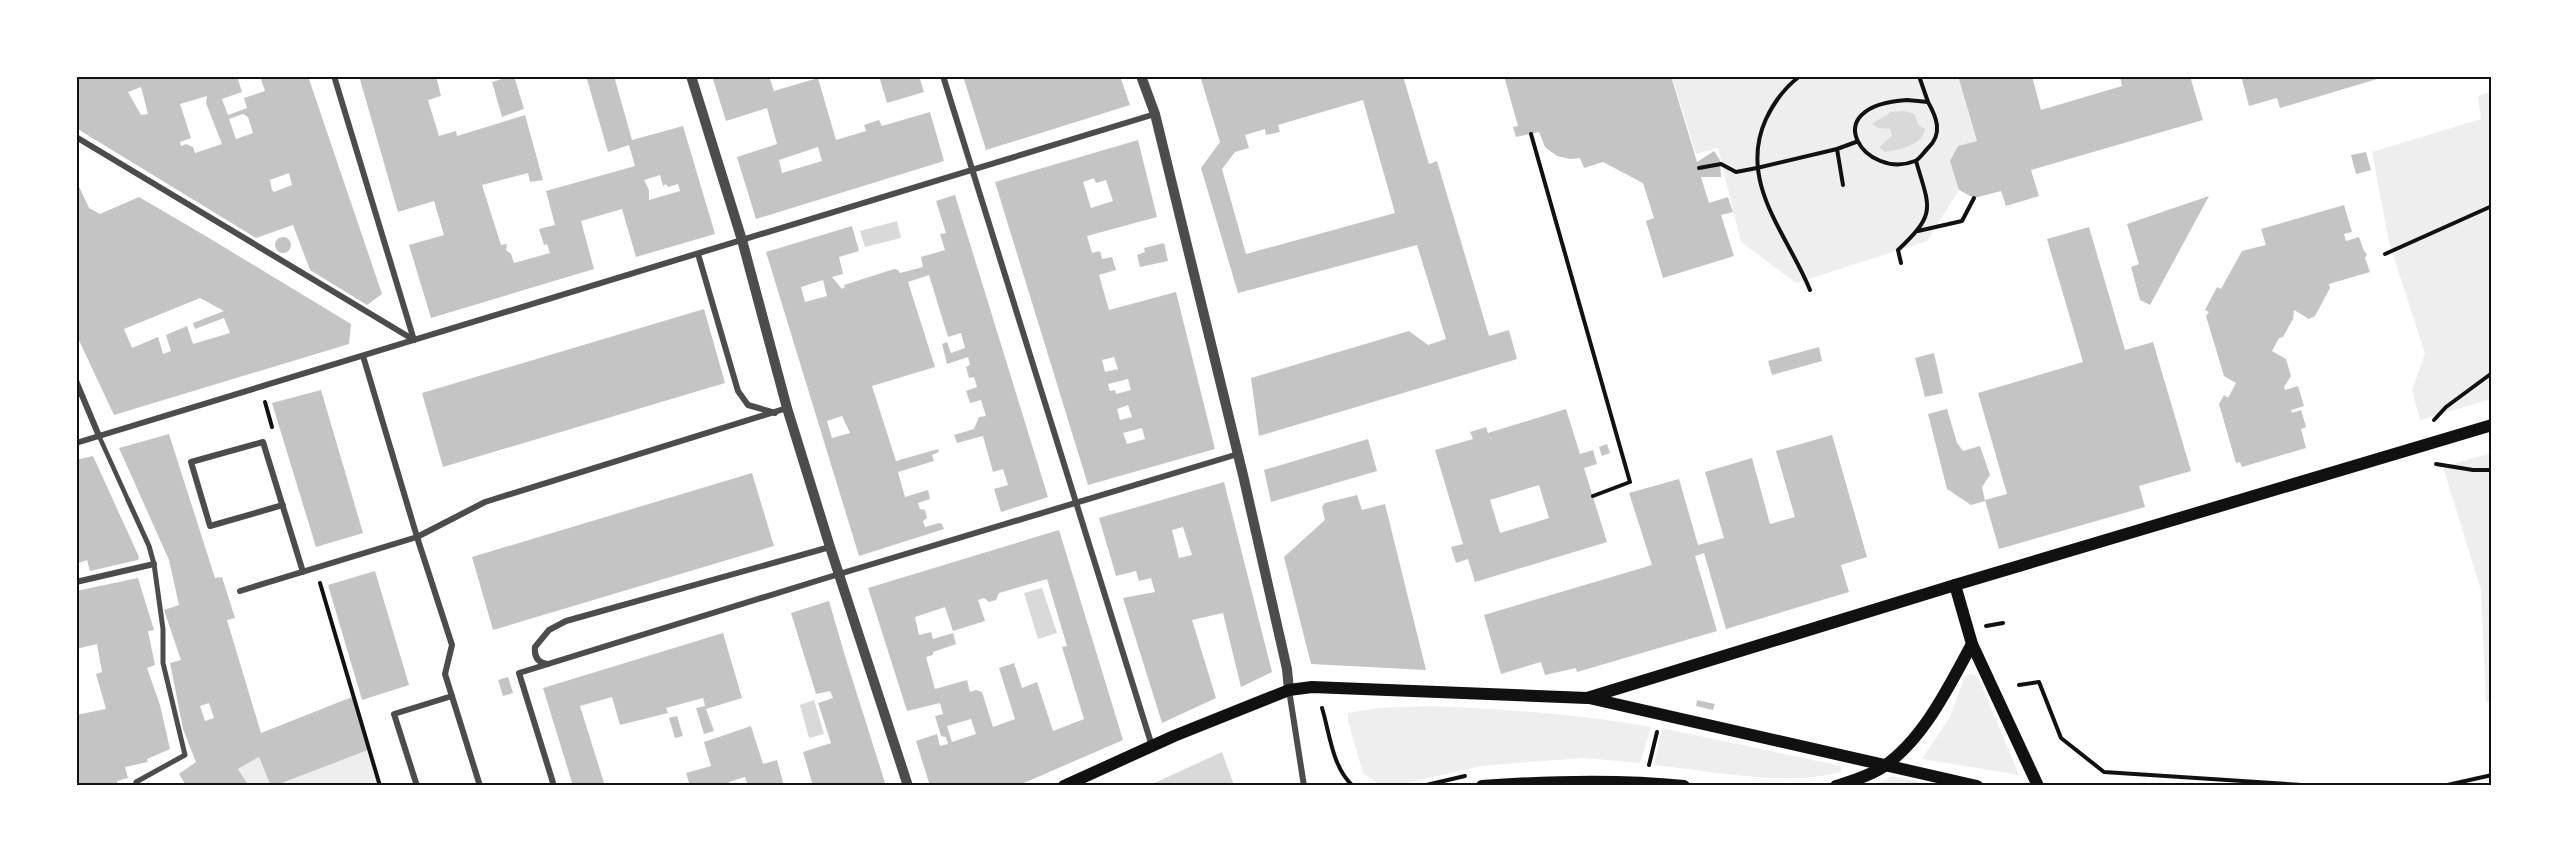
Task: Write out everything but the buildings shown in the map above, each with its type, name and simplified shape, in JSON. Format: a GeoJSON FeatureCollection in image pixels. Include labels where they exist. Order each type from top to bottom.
{"type":"FeatureCollection","features":[{"type":"Feature","properties":{"kind":"main road"},"geometry":{"type":"LineString","coordinates":[[1587,698],[1955,585],[2492,425]]}},
{"type":"Feature","properties":{"kind":"main road"},"geometry":{"type":"LineString","coordinates":[[1955,585],[1972,644],[2038,786]]}},
{"type":"Feature","properties":{"kind":"main road"},"geometry":{"type":"LineString","coordinates":[[1836,786],[1859,779],[1884,766],[1933,715],[1972,644]]}},
{"type":"Feature","properties":{"kind":"main road"},"geometry":{"type":"LineString","coordinates":[[1064,786],[1152,746],[1289,690],[1312,687],[1587,698],[1977,786]]}},
{"type":"Feature","properties":{"kind":"main road"},"geometry":{"type":"LineString","coordinates":[[1482,786],[1647,782],[1684,786]]}},
{"type":"Feature","properties":{"kind":"street"},"geometry":{"type":"LineString","coordinates":[[334,76],[414,340]]}},
{"type":"Feature","properties":{"kind":"street"},"geometry":{"type":"LineString","coordinates":[[691,76],[742,240],[787,408],[838,574],[908,786]]}},
{"type":"Feature","properties":{"kind":"street"},"geometry":{"type":"LineString","coordinates":[[944,76],[1152,746]]}},
{"type":"Feature","properties":{"kind":"street"},"geometry":{"type":"LineString","coordinates":[[1141,76],[1155,114],[1238,454],[1287,669],[1304,786]]}},
{"type":"Feature","properties":{"kind":"street"},"geometry":{"type":"LineString","coordinates":[[76,443],[1155,114]]}},
{"type":"Feature","properties":{"kind":"street"},"geometry":{"type":"LineString","coordinates":[[76,137],[414,340]]}},
{"type":"Feature","properties":{"kind":"street"},"geometry":{"type":"LineString","coordinates":[[699,254],[738,391],[748,405],[774,413]]}},
{"type":"Feature","properties":{"kind":"street"},"geometry":{"type":"LineString","coordinates":[[363,356],[452,645],[445,674],[480,786]]}},
{"type":"Feature","properties":{"kind":"street"},"geometry":{"type":"LineString","coordinates":[[76,381],[99,436]]}},
{"type":"Feature","properties":{"kind":"street"},"geometry":{"type":"LineString","coordinates":[[240,591],[417,537],[486,502],[787,408]]}},
{"type":"Feature","properties":{"kind":"street"},"geometry":{"type":"LineString","coordinates":[[283,505],[210,526],[191,462],[263,442],[283,505],[303,572]]}},
{"type":"Feature","properties":{"kind":"street"},"geometry":{"type":"LineString","coordinates":[[554,786],[519,673],[1238,454]]}},
{"type":"Feature","properties":{"kind":"street"},"geometry":{"type":"LineString","coordinates":[[128,500],[149,546],[154,564],[163,628],[163,663],[185,755],[136,782]]}},
{"type":"Feature","properties":{"kind":"street"},"geometry":{"type":"LineString","coordinates":[[549,664],[540,662],[536,658],[535,647],[549,630],[566,621],[830,548]]}},
{"type":"Feature","properties":{"kind":"street"},"geometry":{"type":"LineString","coordinates":[[76,582],[154,564]]}},
{"type":"Feature","properties":{"kind":"street"},"geometry":{"type":"LineString","coordinates":[[417,786],[394,714],[452,696]]}},
{"type":"Feature","properties":{"kind":"lane"},"geometry":{"type":"LineString","coordinates":[[99,436],[128,500]]}},
{"type":"Feature","properties":{"kind":"path"},"geometry":{"type":"LineString","coordinates":[[1800,76],[1774,101],[1760,132],[1757,168],[1763,195],[1810,290]]}},
{"type":"Feature","properties":{"kind":"path"},"geometry":{"type":"LineString","coordinates":[[1919,76],[1938,127],[1934,142],[1916,161],[1892,165],[1863,150],[1856,142],[1854,132],[1860,116],[1870,107],[1885,101],[1928,102]]}},
{"type":"Feature","properties":{"kind":"path"},"geometry":{"type":"LineString","coordinates":[[1531,134],[1630,482],[1593,496]]}},
{"type":"Feature","properties":{"kind":"path"},"geometry":{"type":"LineString","coordinates":[[1699,168],[1721,164],[1736,171],[1757,168],[1837,149],[1856,142]]}},
{"type":"Feature","properties":{"kind":"path"},"geometry":{"type":"LineString","coordinates":[[1837,149],[1844,185]]}},
{"type":"Feature","properties":{"kind":"path"},"geometry":{"type":"LineString","coordinates":[[1901,263],[1898,250],[1918,231],[1928,214],[1926,196],[1916,161]]}},
{"type":"Feature","properties":{"kind":"path"},"geometry":{"type":"LineString","coordinates":[[1918,231],[1962,221],[1974,198]]}},
{"type":"Feature","properties":{"kind":"path"},"geometry":{"type":"LineString","coordinates":[[2385,254],[2492,206]]}},
{"type":"Feature","properties":{"kind":"path"},"geometry":{"type":"LineString","coordinates":[[2429,444],[2434,421],[2446,407],[2492,373]]}},
{"type":"Feature","properties":{"kind":"path"},"geometry":{"type":"LineString","coordinates":[[2430,463],[2473,470],[2492,470]]}},
{"type":"Feature","properties":{"kind":"path"},"geometry":{"type":"LineString","coordinates":[[2019,685],[2038,682],[2061,738],[2104,772],[2318,786]]}},
{"type":"Feature","properties":{"kind":"path"},"geometry":{"type":"LineString","coordinates":[[1312,687],[1322,708],[1337,764],[1343,776],[1353,785]]}},
{"type":"Feature","properties":{"kind":"path"},"geometry":{"type":"LineString","coordinates":[[2443,786],[2492,775]]}},
{"type":"Feature","properties":{"kind":"shaded area"},"geometry":{"type":"Polygon","coordinates":[[[1672,77],[1958,77],[1977,141],[1958,146],[1951,161],[1959,190],[1927,241],[1796,283],[1741,242],[1718,148],[1696,154],[1672,77]]]}},
{"type":"Feature","properties":{"kind":"shaded area"},"geometry":{"type":"Polygon","coordinates":[[[2491,92],[2491,399],[2420,420],[2412,390],[2425,354],[2389,242],[2372,152],[2481,119],[2478,96],[2491,92]]]}},
{"type":"Feature","properties":{"kind":"shaded area"},"geometry":{"type":"Polygon","coordinates":[[[1904,111],[1915,114],[1918,125],[1925,129],[1923,134],[1920,139],[1909,146],[1885,152],[1879,147],[1892,136],[1890,129],[1879,128],[1872,124],[1891,112],[1904,111]]]}},
{"type":"Feature","properties":{"kind":"shaded area"},"geometry":{"type":"Polygon","coordinates":[[[897,221],[901,238],[865,247],[860,231],[897,221]]]}},
{"type":"Feature","properties":{"kind":"shaded area"},"geometry":{"type":"Polygon","coordinates":[[[2491,453],[2492,701],[2486,702],[2481,590],[2443,467],[2491,453]]]}},
{"type":"Feature","properties":{"kind":"shaded area"},"geometry":{"type":"Polygon","coordinates":[[[1042,588],[1057,633],[1038,639],[1024,593],[1042,588]]]}},
{"type":"Feature","properties":{"kind":"shaded area"},"geometry":{"type":"Polygon","coordinates":[[[1970,674],[1978,677],[2019,775],[1922,759],[1950,717],[1965,676],[1970,674]]]}},
{"type":"Feature","properties":{"kind":"shaded area"},"geometry":{"type":"Polygon","coordinates":[[[814,700],[824,734],[809,738],[800,705],[814,700]]]}},
{"type":"Feature","properties":{"kind":"shaded area"},"geometry":{"type":"Polygon","coordinates":[[[1430,706],[1541,713],[1651,727],[1640,763],[1584,758],[1481,766],[1398,785],[1377,783],[1363,773],[1348,721],[1348,713],[1379,708],[1430,706]]]}},
{"type":"Feature","properties":{"kind":"shaded area"},"geometry":{"type":"Polygon","coordinates":[[[1662,728],[1841,766],[1841,772],[1796,778],[1772,778],[1654,765],[1662,728]]]}},
{"type":"Feature","properties":{"kind":"shaded area"},"geometry":{"type":"Polygon","coordinates":[[[368,750],[380,786],[274,786],[368,750]]]}},
{"type":"Feature","properties":{"kind":"shaded area"},"geometry":{"type":"Polygon","coordinates":[[[1222,752],[1234,785],[1150,785],[1222,752]]]}},
{"type":"Feature","properties":{"kind":"shaded area"},"geometry":{"type":"Polygon","coordinates":[[[259,757],[271,785],[249,785],[238,769],[259,757]]]}},
{"type":"Feature","properties":{"kind":"shaded area"},"geometry":{"type":"Polygon","coordinates":[[[1892,776],[1933,785],[1876,785],[1892,776]]]}}]}
